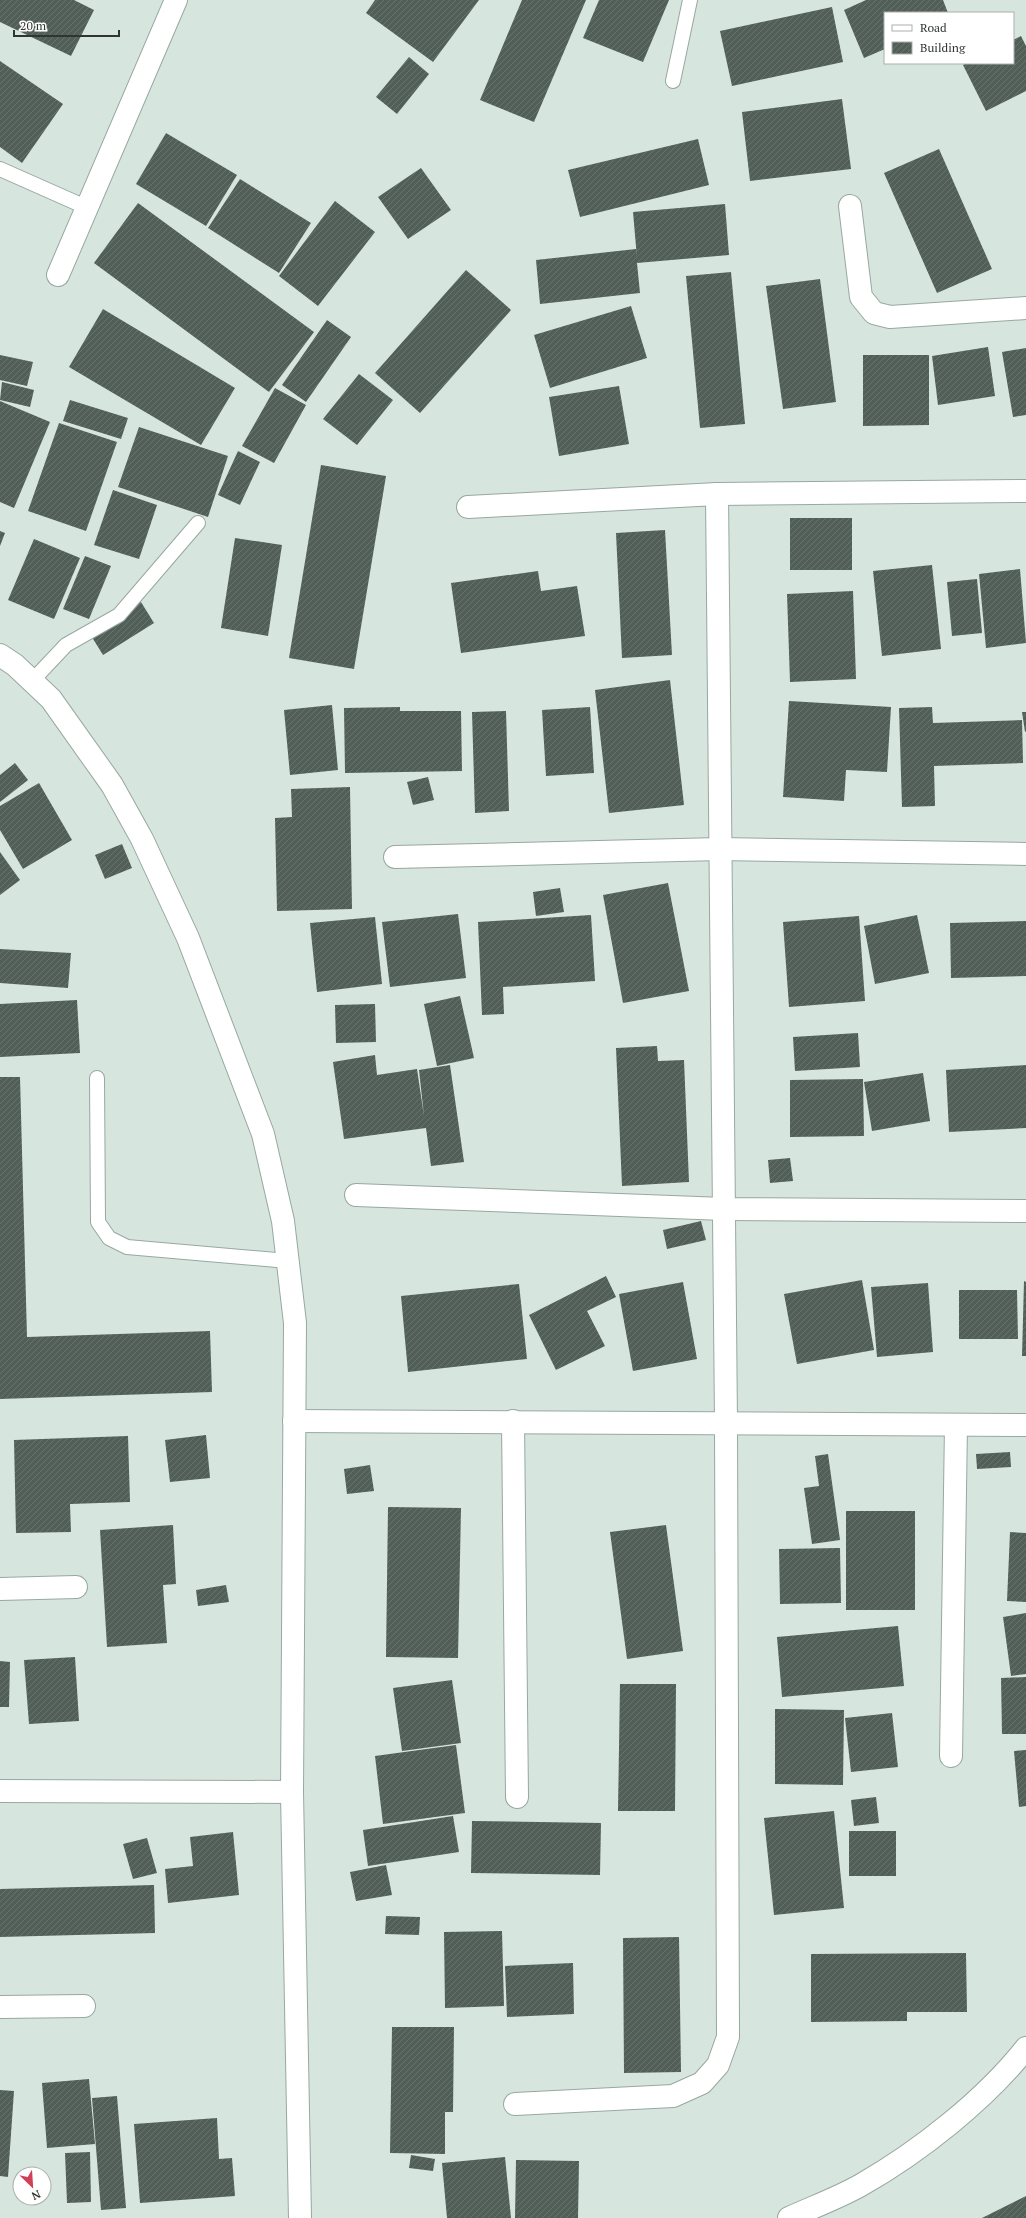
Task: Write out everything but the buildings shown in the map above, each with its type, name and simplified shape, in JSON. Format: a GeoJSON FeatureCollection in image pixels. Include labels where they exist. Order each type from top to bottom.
{"type":"FeatureCollection","features":[{"type":"Feature","properties":{"kind":"street"},"geometry":{"type":"LineString","coordinates":[[58,275],[176,0]]}},
{"type":"Feature","properties":{"kind":"street"},"geometry":{"type":"LineString","coordinates":[[850,206],[861,297],[874,312],[890,317],[1026,308]]}},
{"type":"Feature","properties":{"kind":"street"},"geometry":{"type":"LineString","coordinates":[[468,507],[717,494],[1026,491]]}},
{"type":"Feature","properties":{"kind":"street"},"geometry":{"type":"LineString","coordinates":[[515,2104],[673,2096],[702,2082],[718,2065],[728,2037],[726,1422],[717,494]]}},
{"type":"Feature","properties":{"kind":"street"},"geometry":{"type":"LineString","coordinates":[[0,655],[15,664],[51,699],[112,785],[142,839],[188,938],[263,1134],[283,1220],[296,1323],[292,1792],[300,2218]]}},
{"type":"Feature","properties":{"kind":"street"},"geometry":{"type":"LineString","coordinates":[[395,858],[720,849],[1026,854]]}},
{"type":"Feature","properties":{"kind":"street"},"geometry":{"type":"LineString","coordinates":[[356,1195],[724,1209],[1026,1211]]}},
{"type":"Feature","properties":{"kind":"street"},"geometry":{"type":"LineString","coordinates":[[294,1421],[726,1422],[1026,1426]]}},
{"type":"Feature","properties":{"kind":"street"},"geometry":{"type":"LineString","coordinates":[[513,1422],[516,1797]]}},
{"type":"Feature","properties":{"kind":"street"},"geometry":{"type":"LineString","coordinates":[[951,1756],[956,1425]]}},
{"type":"Feature","properties":{"kind":"street"},"geometry":{"type":"LineString","coordinates":[[0,1589],[76,1588]]}},
{"type":"Feature","properties":{"kind":"street"},"geometry":{"type":"LineString","coordinates":[[0,1791],[292,1792]]}},
{"type":"Feature","properties":{"kind":"street"},"geometry":{"type":"LineString","coordinates":[[0,2007],[84,2006]]}},
{"type":"Feature","properties":{"kind":"street"},"geometry":{"type":"LineString","coordinates":[[789,2218],[861,2185],[940,2134],[1013,2064],[1026,2048]]}},
{"type":"Feature","properties":{"kind":"lane"},"geometry":{"type":"LineString","coordinates":[[673,81],[690,0]]}},
{"type":"Feature","properties":{"kind":"lane"},"geometry":{"type":"LineString","coordinates":[[0,169],[88,208]]}},
{"type":"Feature","properties":{"kind":"lane"},"geometry":{"type":"LineString","coordinates":[[32,681],[66,645],[119,615],[198,524]]}},
{"type":"Feature","properties":{"kind":"lane"},"geometry":{"type":"LineString","coordinates":[[97,1078],[98,1222],[109,1238],[127,1247],[288,1261]]}}]}
